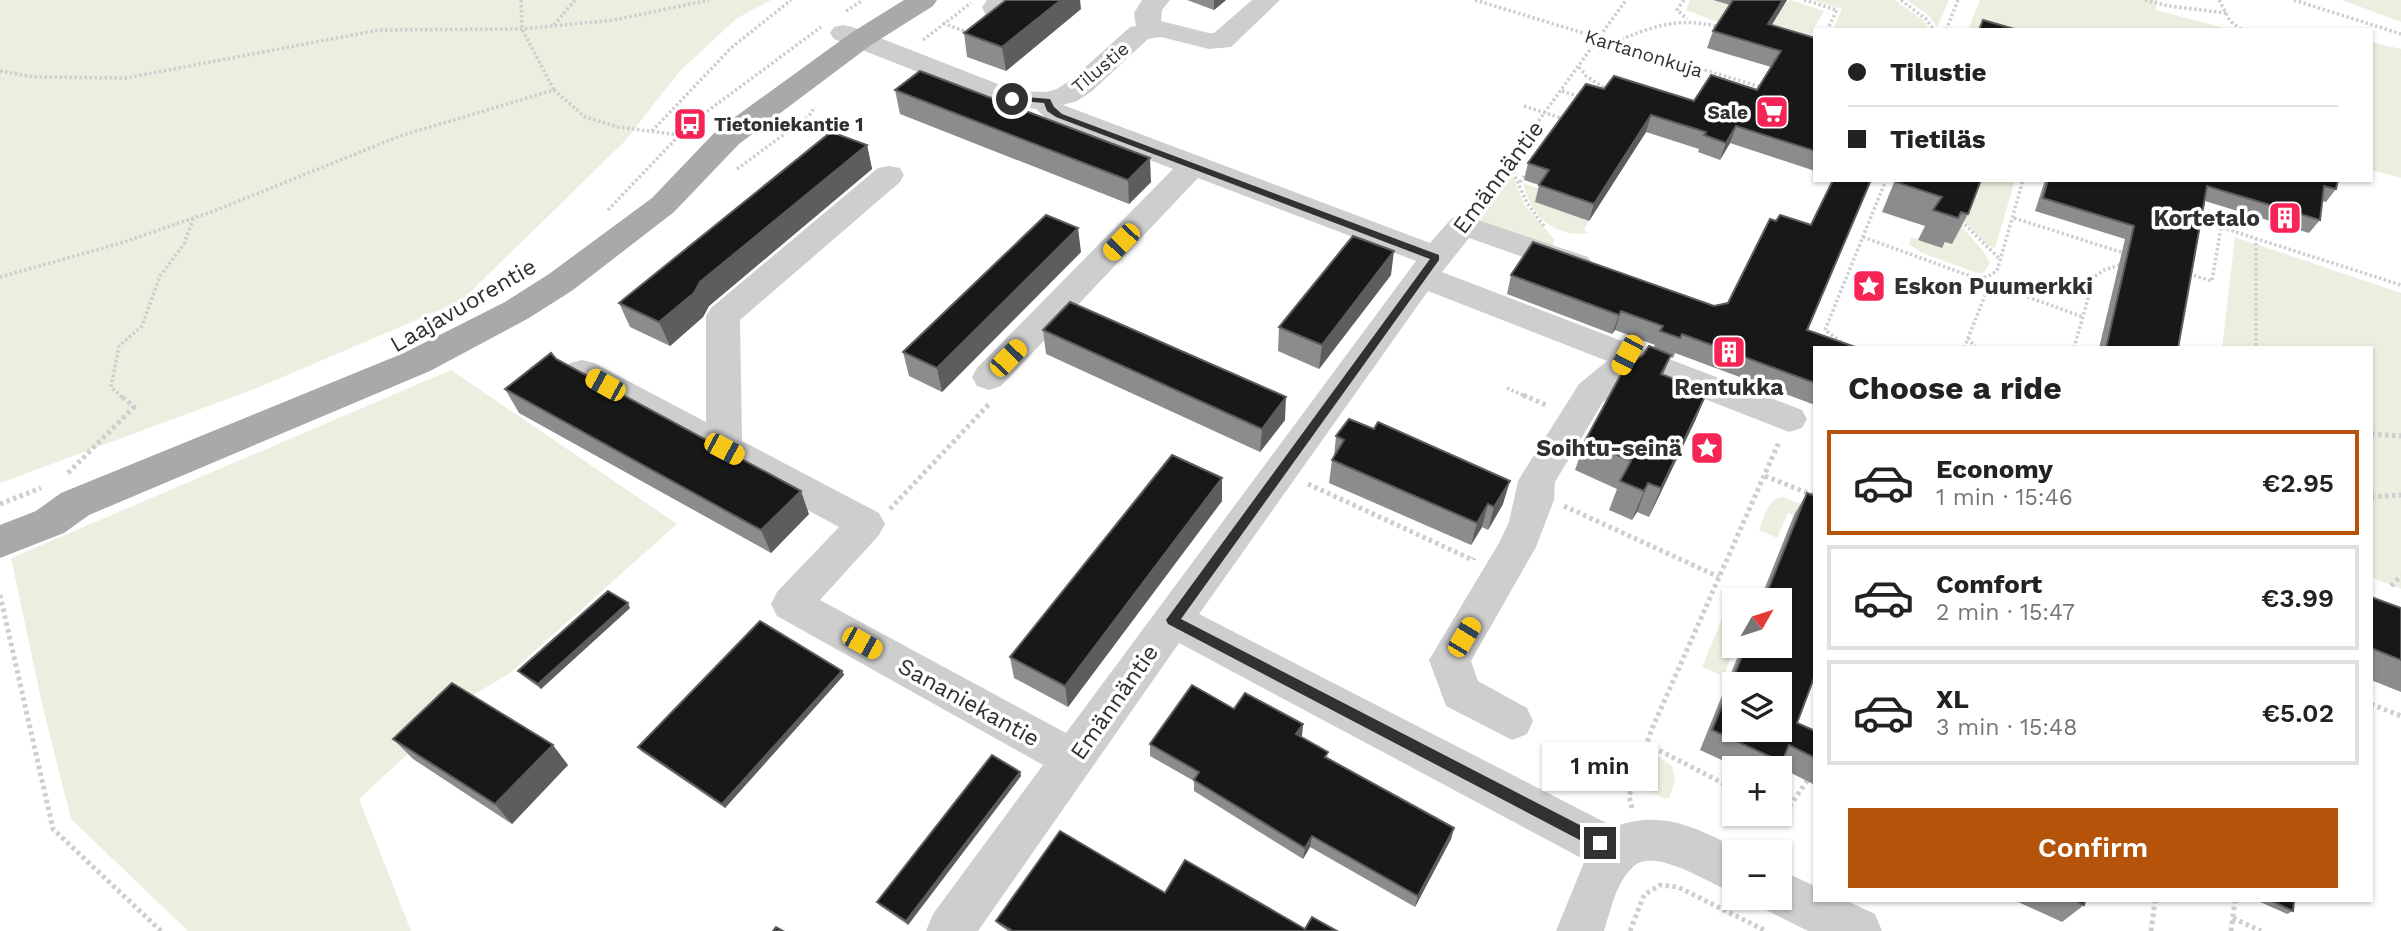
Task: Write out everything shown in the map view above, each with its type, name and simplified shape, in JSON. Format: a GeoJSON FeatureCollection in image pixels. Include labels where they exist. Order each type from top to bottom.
{"type":"FeatureCollection","features":[{"type":"Feature","properties":{"kind":"main road","name":"Laajavuorentie"},"geometry":{"type":"LineString","coordinates":[[0,526],[47,507],[64,486],[417,362],[517,310],[561,282],[663,205],[728,137],[734,119],[842,27],[892,0]]}},
{"type":"Feature","properties":{"kind":"main road","name":"Laajavuorentie"},"geometry":{"type":"LineString","coordinates":[[842,27],[923,0]]}},
{"type":"Feature","properties":{"kind":"main road","name":"Laajavuorentie"},"geometry":{"type":"LineString","coordinates":[[0,542],[50,522],[64,486]]}},
{"type":"Feature","properties":{"kind":"street"},"geometry":{"type":"LineString","coordinates":[[1003,0],[995,7],[996,12],[1007,15],[1026,4],[1025,0]]}},
{"type":"Feature","properties":{"kind":"street"},"geometry":{"type":"LineString","coordinates":[[1122,0],[1152,13]]}},
{"type":"Feature","properties":{"kind":"street","name":"Tilustie"},"geometry":{"type":"LineString","coordinates":[[842,27],[1012,99],[1047,101],[1067,95],[1082,85],[1139,33],[1152,13],[1183,33],[1209,41],[1221,41],[1268,0]]}},
{"type":"Feature","properties":{"kind":"street"},"geometry":{"type":"LineString","coordinates":[[1047,101],[1050,109],[1059,116],[1194,166],[1627,355],[1789,419]]}},
{"type":"Feature","properties":{"kind":"street"},"geometry":{"type":"LineString","coordinates":[[582,372],[724,449],[723,316],[888,175]]}},
{"type":"Feature","properties":{"kind":"street"},"geometry":{"type":"LineString","coordinates":[[1464,225],[1608,276]]}},
{"type":"Feature","properties":{"kind":"street","name":"Emännäntie"},"geometry":{"type":"LineString","coordinates":[[950,931],[1279,471],[1429,267],[1464,225]]}},
{"type":"Feature","properties":{"kind":"street"},"geometry":{"type":"LineString","coordinates":[[1512,721],[1461,693],[1450,660],[1504,568],[1538,494],[1537,481],[1591,393],[1619,370],[1627,355]]}},
{"type":"Feature","properties":{"kind":"street","name":"Sananiekantie"},"geometry":{"type":"LineString","coordinates":[[724,449],[866,524],[791,604],[1074,760]]}},
{"type":"Feature","properties":{"kind":"street"},"geometry":{"type":"LineString","coordinates":[[1172,620],[1628,846],[1663,841],[1690,849],[1722,865]]}},
{"type":"Feature","properties":{"kind":"street"},"geometry":{"type":"LineString","coordinates":[[1580,931],[1604,874],[1628,846]]}},
{"type":"Feature","properties":{"kind":"street"},"geometry":{"type":"LineString","coordinates":[[1792,899],[1858,931]]}},
{"type":"Feature","properties":{"kind":"lane"},"geometry":{"type":"LineString","coordinates":[[989,377],[1194,166]]}},
{"type":"Feature","properties":{"kind":"path"},"geometry":{"type":"LineString","coordinates":[[522,0],[522,29],[554,90],[585,117],[618,127],[679,135]]}},
{"type":"Feature","properties":{"kind":"path"},"geometry":{"type":"LineString","coordinates":[[553,26],[558,16],[575,0]]}},
{"type":"Feature","properties":{"kind":"path"},"geometry":{"type":"LineString","coordinates":[[0,71],[35,77],[126,78],[379,30],[522,29],[614,20],[709,0]]}},
{"type":"Feature","properties":{"kind":"path"},"geometry":{"type":"LineString","coordinates":[[652,131],[731,48],[790,0]]}},
{"type":"Feature","properties":{"kind":"path"},"geometry":{"type":"LineString","coordinates":[[606,212],[679,135],[754,74],[842,27],[863,0]]}},
{"type":"Feature","properties":{"kind":"path"},"geometry":{"type":"LineString","coordinates":[[919,44],[974,0]]}},
{"type":"Feature","properties":{"kind":"path","name":"Kartanonkuja"},"geometry":{"type":"LineString","coordinates":[[1475,0],[1764,88]]}},
{"type":"Feature","properties":{"kind":"path","name":"Emännäntie"},"geometry":{"type":"LineString","coordinates":[[1464,225],[1626,0]]}},
{"type":"Feature","properties":{"kind":"path"},"geometry":{"type":"LineString","coordinates":[[1667,22],[1684,0]]}},
{"type":"Feature","properties":{"kind":"path"},"geometry":{"type":"LineString","coordinates":[[1804,0],[1838,10],[1828,28]]}},
{"type":"Feature","properties":{"kind":"path"},"geometry":{"type":"LineString","coordinates":[[1901,0],[1926,19],[1933,28]]}},
{"type":"Feature","properties":{"kind":"path"},"geometry":{"type":"LineString","coordinates":[[1947,28],[1958,0]]}},
{"type":"Feature","properties":{"kind":"path"},"geometry":{"type":"LineString","coordinates":[[2145,0],[2169,6],[2226,13]]}},
{"type":"Feature","properties":{"kind":"path"},"geometry":{"type":"LineString","coordinates":[[2219,0],[2230,21],[2239,28]]}},
{"type":"Feature","properties":{"kind":"path"},"geometry":{"type":"LineString","coordinates":[[2294,0],[2401,34]]}},
{"type":"Feature","properties":{"kind":"path"},"geometry":{"type":"LineString","coordinates":[[1677,10],[1688,19]]}},
{"type":"Feature","properties":{"kind":"path"},"geometry":{"type":"LineString","coordinates":[[1612,43],[1667,22],[1688,19],[1723,27]]}},
{"type":"Feature","properties":{"kind":"path"},"geometry":{"type":"LineString","coordinates":[[1579,67],[1586,76],[1617,93]]}},
{"type":"Feature","properties":{"kind":"path"},"geometry":{"type":"LineString","coordinates":[[1595,92],[1606,89]]}},
{"type":"Feature","properties":{"kind":"path"},"geometry":{"type":"LineString","coordinates":[[0,277],[121,243],[194,218],[400,136],[554,90]]}},
{"type":"Feature","properties":{"kind":"path"},"geometry":{"type":"LineString","coordinates":[[1573,108],[1586,90]]}},
{"type":"Feature","properties":{"kind":"path"},"geometry":{"type":"LineString","coordinates":[[1561,91],[1581,97]]}},
{"type":"Feature","properties":{"kind":"path"},"geometry":{"type":"LineString","coordinates":[[1524,106],[1565,119],[1558,129]]}},
{"type":"Feature","properties":{"kind":"path"},"geometry":{"type":"LineString","coordinates":[[1520,182],[1544,149]]}},
{"type":"Feature","properties":{"kind":"path"},"geometry":{"type":"LineString","coordinates":[[1517,152],[1537,158]]}},
{"type":"Feature","properties":{"kind":"path"},"geometry":{"type":"LineString","coordinates":[[1509,163],[1520,182],[1527,206],[1556,239],[1571,263]]}},
{"type":"Feature","properties":{"kind":"path"},"geometry":{"type":"LineString","coordinates":[[1846,346],[1825,330],[1885,182]]}},
{"type":"Feature","properties":{"kind":"path"},"geometry":{"type":"LineString","coordinates":[[1975,278],[1987,277],[1997,271],[2023,182]]}},
{"type":"Feature","properties":{"kind":"path"},"geometry":{"type":"LineString","coordinates":[[0,504],[64,486],[134,407],[111,387],[119,346],[142,326],[160,276],[184,244],[194,218]]}},
{"type":"Feature","properties":{"kind":"path"},"geometry":{"type":"LineString","coordinates":[[2014,218],[2139,258]]}},
{"type":"Feature","properties":{"kind":"path"},"geometry":{"type":"LineString","coordinates":[[2196,219],[2401,285]]}},
{"type":"Feature","properties":{"kind":"path"},"geometry":{"type":"LineString","coordinates":[[1960,221],[2001,260]]}},
{"type":"Feature","properties":{"kind":"path"},"geometry":{"type":"LineString","coordinates":[[2188,273],[2212,281],[2221,227]]}},
{"type":"Feature","properties":{"kind":"path"},"geometry":{"type":"LineString","coordinates":[[1863,237],[2083,317]]}},
{"type":"Feature","properties":{"kind":"path"},"geometry":{"type":"LineString","coordinates":[[2256,238],[2256,346]]}},
{"type":"Feature","properties":{"kind":"path"},"geometry":{"type":"LineString","coordinates":[[2075,346],[2094,277],[2104,270],[2132,263]]}},
{"type":"Feature","properties":{"kind":"path"},"geometry":{"type":"LineString","coordinates":[[1965,346],[1990,283]]}},
{"type":"Feature","properties":{"kind":"path"},"geometry":{"type":"LineString","coordinates":[[1968,338],[1974,346]]}},
{"type":"Feature","properties":{"kind":"path"},"geometry":{"type":"LineString","coordinates":[[1507,388],[1576,417]]}},
{"type":"Feature","properties":{"kind":"path"},"geometry":{"type":"LineString","coordinates":[[1628,846],[1629,796],[1647,744],[1789,419]]}},
{"type":"Feature","properties":{"kind":"path"},"geometry":{"type":"LineString","coordinates":[[2373,434],[2401,436]]}},
{"type":"Feature","properties":{"kind":"path"},"geometry":{"type":"LineString","coordinates":[[1279,471],[1473,560],[1478,552]]}},
{"type":"Feature","properties":{"kind":"path"},"geometry":{"type":"LineString","coordinates":[[1765,476],[1813,495]]}},
{"type":"Feature","properties":{"kind":"path"},"geometry":{"type":"LineString","coordinates":[[1538,494],[1719,578]]}},
{"type":"Feature","properties":{"kind":"path"},"geometry":{"type":"LineString","coordinates":[[2373,497],[2401,495]]}},
{"type":"Feature","properties":{"kind":"path"},"geometry":{"type":"LineString","coordinates":[[2390,586],[2401,576]]}},
{"type":"Feature","properties":{"kind":"path"},"geometry":{"type":"LineString","coordinates":[[0,595],[53,829],[160,931]]}},
{"type":"Feature","properties":{"kind":"path"},"geometry":{"type":"LineString","coordinates":[[2373,705],[2401,716]]}},
{"type":"Feature","properties":{"kind":"path"},"geometry":{"type":"LineString","coordinates":[[1647,744],[1722,783]]}},
{"type":"Feature","properties":{"kind":"path"},"geometry":{"type":"LineString","coordinates":[[1792,803],[1807,781]]}},
{"type":"Feature","properties":{"kind":"path"},"geometry":{"type":"LineString","coordinates":[[1630,931],[1644,895],[1660,885],[1678,887],[1766,931]]}},
{"type":"Feature","properties":{"kind":"path"},"geometry":{"type":"LineString","coordinates":[[2151,931],[2154,902]]}},
{"type":"Feature","properties":{"kind":"path"},"geometry":{"type":"LineString","coordinates":[[2231,931],[2235,902]]}},
{"type":"Feature","properties":{"kind":"path"},"geometry":{"type":"LineString","coordinates":[[2233,918],[2262,931]]}},
{"type":"Feature","properties":{"kind":"green space"},"geometry":{"type":"Polygon","coordinates":[[[0,0],[771,0],[736,19],[680,71],[624,142],[461,301],[252,390],[0,483],[0,0]]]}},
{"type":"Feature","properties":{"kind":"green space"},"geometry":{"type":"Polygon","coordinates":[[[1690,0],[1713,0],[1754,12],[1722,24],[1686,10],[1690,0]]]}},
{"type":"Feature","properties":{"kind":"green space"},"geometry":{"type":"Polygon","coordinates":[[[1791,0],[1824,11],[1806,43],[1766,33],[1786,3],[1791,0]]]}},
{"type":"Feature","properties":{"kind":"green space"},"geometry":{"type":"Polygon","coordinates":[[[1812,0],[1895,0],[1923,20],[1929,28],[1833,28],[1842,9],[1812,0]]]}},
{"type":"Feature","properties":{"kind":"green space"},"geometry":{"type":"Polygon","coordinates":[[[1907,0],[1949,0],[1937,27],[1929,16],[1907,0]]]}},
{"type":"Feature","properties":{"kind":"green space"},"geometry":{"type":"Polygon","coordinates":[[[1980,0],[2157,0],[2156,10],[2224,28],[1972,28],[1969,27],[1980,0]]]}},
{"type":"Feature","properties":{"kind":"green space"},"geometry":{"type":"Polygon","coordinates":[[[2342,0],[2401,0],[2401,22],[2342,0]]]}},
{"type":"Feature","properties":{"kind":"green space"},"geometry":{"type":"Polygon","coordinates":[[[2373,42],[2401,49],[2401,178],[2373,171],[2373,42]]]}},
{"type":"Feature","properties":{"kind":"green space"},"geometry":{"type":"Polygon","coordinates":[[[1512,175],[1525,206],[1555,240],[1552,247],[1479,222],[1512,175]]]}},
{"type":"Feature","properties":{"kind":"green space"},"geometry":{"type":"Polygon","coordinates":[[[1974,182],[2014,182],[1995,248],[1987,245],[1961,218],[1974,182]]]}},
{"type":"Feature","properties":{"kind":"green space"},"geometry":{"type":"Polygon","coordinates":[[[1523,183],[1543,190],[1535,202],[1589,221],[1584,230],[1589,233],[1565,232],[1546,222],[1531,205],[1523,183]]]}},
{"type":"Feature","properties":{"kind":"green space"},"geometry":{"type":"Polygon","coordinates":[[[1959,223],[1990,263],[1983,273],[1922,253],[1909,244],[1911,237],[1942,248],[1959,223]]]}},
{"type":"Feature","properties":{"kind":"green space"},"geometry":{"type":"Polygon","coordinates":[[[2235,237],[2401,293],[2401,589],[2373,578],[2373,346],[2222,346],[2235,237]]]}},
{"type":"Feature","properties":{"kind":"green space"},"geometry":{"type":"Polygon","coordinates":[[[451,370],[677,524],[510,673],[467,699],[359,799],[411,931],[188,931],[71,819],[43,708],[11,558],[451,370]]]}},
{"type":"Feature","properties":{"kind":"green space"},"geometry":{"type":"Polygon","coordinates":[[[1782,497],[1804,505],[1800,518],[1788,513],[1777,538],[1759,530],[1769,505],[1782,497]]]}},
{"type":"Feature","properties":{"kind":"green space"},"geometry":{"type":"Polygon","coordinates":[[[1722,619],[1722,658],[1731,658],[1722,676],[1702,667],[1722,619]]]}},
{"type":"Feature","properties":{"kind":"green space"},"geometry":{"type":"Polygon","coordinates":[[[1659,757],[1672,766],[1675,781],[1669,798],[1664,799],[1645,787],[1655,758],[1659,757]]]}},
{"type":"Feature","properties":{"kind":"building"},"geometry":{"type":"Polygon","coordinates":[[[1006,0],[1061,0],[1002,47],[964,33],[1006,0]]]}},
{"type":"Feature","properties":{"kind":"building"},"geometry":{"type":"Polygon","coordinates":[[[1733,0],[1783,0],[1768,24],[1813,37],[1813,150],[1736,126],[1726,143],[1704,135],[1706,132],[1651,115],[1594,204],[1539,185],[1549,170],[1528,163],[1586,84],[1604,89],[1614,76],[1694,101],[1711,75],[1757,90],[1781,51],[1713,31],[1733,0]]]}},
{"type":"Feature","properties":{"kind":"building"},"geometry":{"type":"Polygon","coordinates":[[[1983,20],[2011,28],[1980,28],[1983,20]]]}},
{"type":"Feature","properties":{"kind":"building"},"geometry":{"type":"Polygon","coordinates":[[[920,71],[1150,158],[1128,180],[895,90],[920,71]]]}},
{"type":"Feature","properties":{"kind":"building"},"geometry":{"type":"Polygon","coordinates":[[[831,132],[867,145],[700,282],[694,293],[659,322],[619,303],[831,132]]]}},
{"type":"Feature","properties":{"kind":"building"},"geometry":{"type":"Polygon","coordinates":[[[1832,182],[1870,182],[1807,330],[1852,346],[1813,346],[1813,382],[1682,334],[1680,338],[1660,331],[1663,326],[1621,311],[1619,315],[1511,275],[1533,242],[1714,306],[1728,303],[1770,219],[1776,221],[1780,215],[1811,225],[1832,182]]]}},
{"type":"Feature","properties":{"kind":"building"},"geometry":{"type":"Polygon","coordinates":[[[1896,182],[1980,182],[1968,214],[1961,212],[1958,218],[1933,210],[1942,197],[1896,182]]]}},
{"type":"Feature","properties":{"kind":"building"},"geometry":{"type":"Polygon","coordinates":[[[2047,182],[2338,182],[2336,189],[2324,186],[2320,220],[2207,186],[2178,346],[2106,346],[2134,226],[2043,198],[2047,182]]]}},
{"type":"Feature","properties":{"kind":"building"},"geometry":{"type":"Polygon","coordinates":[[[1046,215],[1078,228],[937,368],[903,352],[1046,215]]]}},
{"type":"Feature","properties":{"kind":"building"},"geometry":{"type":"Polygon","coordinates":[[[1353,236],[1394,251],[1322,345],[1279,327],[1353,236]]]}},
{"type":"Feature","properties":{"kind":"building"},"geometry":{"type":"Polygon","coordinates":[[[1070,302],[1286,397],[1262,429],[1043,330],[1070,302]]]}},
{"type":"Feature","properties":{"kind":"building"},"geometry":{"type":"Polygon","coordinates":[[[1649,346],[1671,355],[1661,374],[1707,392],[1661,488],[1648,483],[1644,491],[1620,481],[1631,461],[1585,441],[1625,367],[1643,355],[1649,346]]]}},
{"type":"Feature","properties":{"kind":"building"},"geometry":{"type":"Polygon","coordinates":[[[551,353],[556,359],[801,491],[761,530],[505,389],[551,353]]]}},
{"type":"Feature","properties":{"kind":"building"},"geometry":{"type":"Polygon","coordinates":[[[1349,419],[1374,429],[1378,422],[1510,481],[1494,507],[1488,504],[1477,523],[1332,460],[1344,440],[1336,436],[1349,419]]]}},
{"type":"Feature","properties":{"kind":"building"},"geometry":{"type":"Polygon","coordinates":[[[1172,455],[1222,478],[1065,686],[1010,657],[1172,455]]]}},
{"type":"Feature","properties":{"kind":"building"},"geometry":{"type":"Polygon","coordinates":[[[1807,493],[1813,495],[1813,680],[1797,723],[1813,730],[1813,757],[1789,745],[1784,756],[1769,756],[1738,742],[1792,742],[1792,672],[1735,672],[1741,658],[1792,658],[1792,588],[1769,588],[1807,493]]]}},
{"type":"Feature","properties":{"kind":"building"},"geometry":{"type":"Polygon","coordinates":[[[608,591],[628,603],[538,684],[518,671],[608,591]]]}},
{"type":"Feature","properties":{"kind":"building"},"geometry":{"type":"Polygon","coordinates":[[[2373,598],[2401,608],[2401,660],[2373,649],[2373,598]]]}},
{"type":"Feature","properties":{"kind":"building"},"geometry":{"type":"Polygon","coordinates":[[[760,621],[842,671],[722,804],[638,747],[760,621]]]}},
{"type":"Feature","properties":{"kind":"building"},"geometry":{"type":"Polygon","coordinates":[[[452,683],[553,745],[495,804],[393,739],[452,683]]]}},
{"type":"Feature","properties":{"kind":"building"},"geometry":{"type":"Polygon","coordinates":[[[1192,685],[1234,709],[1245,693],[1303,724],[1296,734],[1328,752],[1325,757],[1454,828],[1418,896],[1312,836],[1305,848],[1194,780],[1199,772],[1150,744],[1192,685]]]}},
{"type":"Feature","properties":{"kind":"building"},"geometry":{"type":"Polygon","coordinates":[[[1722,705],[1722,735],[1712,730],[1722,705]]]}},
{"type":"Feature","properties":{"kind":"building"},"geometry":{"type":"Polygon","coordinates":[[[992,755],[1020,772],[906,921],[877,902],[992,755]]]}},
{"type":"Feature","properties":{"kind":"building"},"geometry":{"type":"Polygon","coordinates":[[[1060,831],[1165,893],[1185,860],[1305,929],[1312,917],[1337,931],[1013,931],[996,921],[1060,831]]]}},
{"type":"Feature","properties":{"kind":"building"},"geometry":{"type":"Polygon","coordinates":[[[2274,902],[2294,902],[2293,911],[2274,902]]]}},
{"type":"Feature","properties":{"kind":"place","name":"Sale"},"geometry":{"type":"Point","coordinates":[1772,112]}},
{"type":"Feature","properties":{"kind":"place","name":"Tietoniekantie 1"},"geometry":{"type":"Point","coordinates":[690,124]}},
{"type":"Feature","properties":{"kind":"place","name":"Kortetalo"},"geometry":{"type":"Point","coordinates":[2285,218]}},
{"type":"Feature","properties":{"kind":"place","name":"Eskon Puumerkki"},"geometry":{"type":"Point","coordinates":[1869,286]}},
{"type":"Feature","properties":{"kind":"place","name":"Rentukka"},"geometry":{"type":"Point","coordinates":[1729,352]}},
{"type":"Feature","properties":{"kind":"place","name":"Soihtu-seinä"},"geometry":{"type":"Point","coordinates":[1707,448]}},
{"type":"Feature","properties":{"kind":"route"},"geometry":{"type":"LineString","coordinates":[[1012,99],[1047,101],[1050,109],[1059,116],[1436,257],[1172,620],[1561,820],[1600,843]]}}]}
